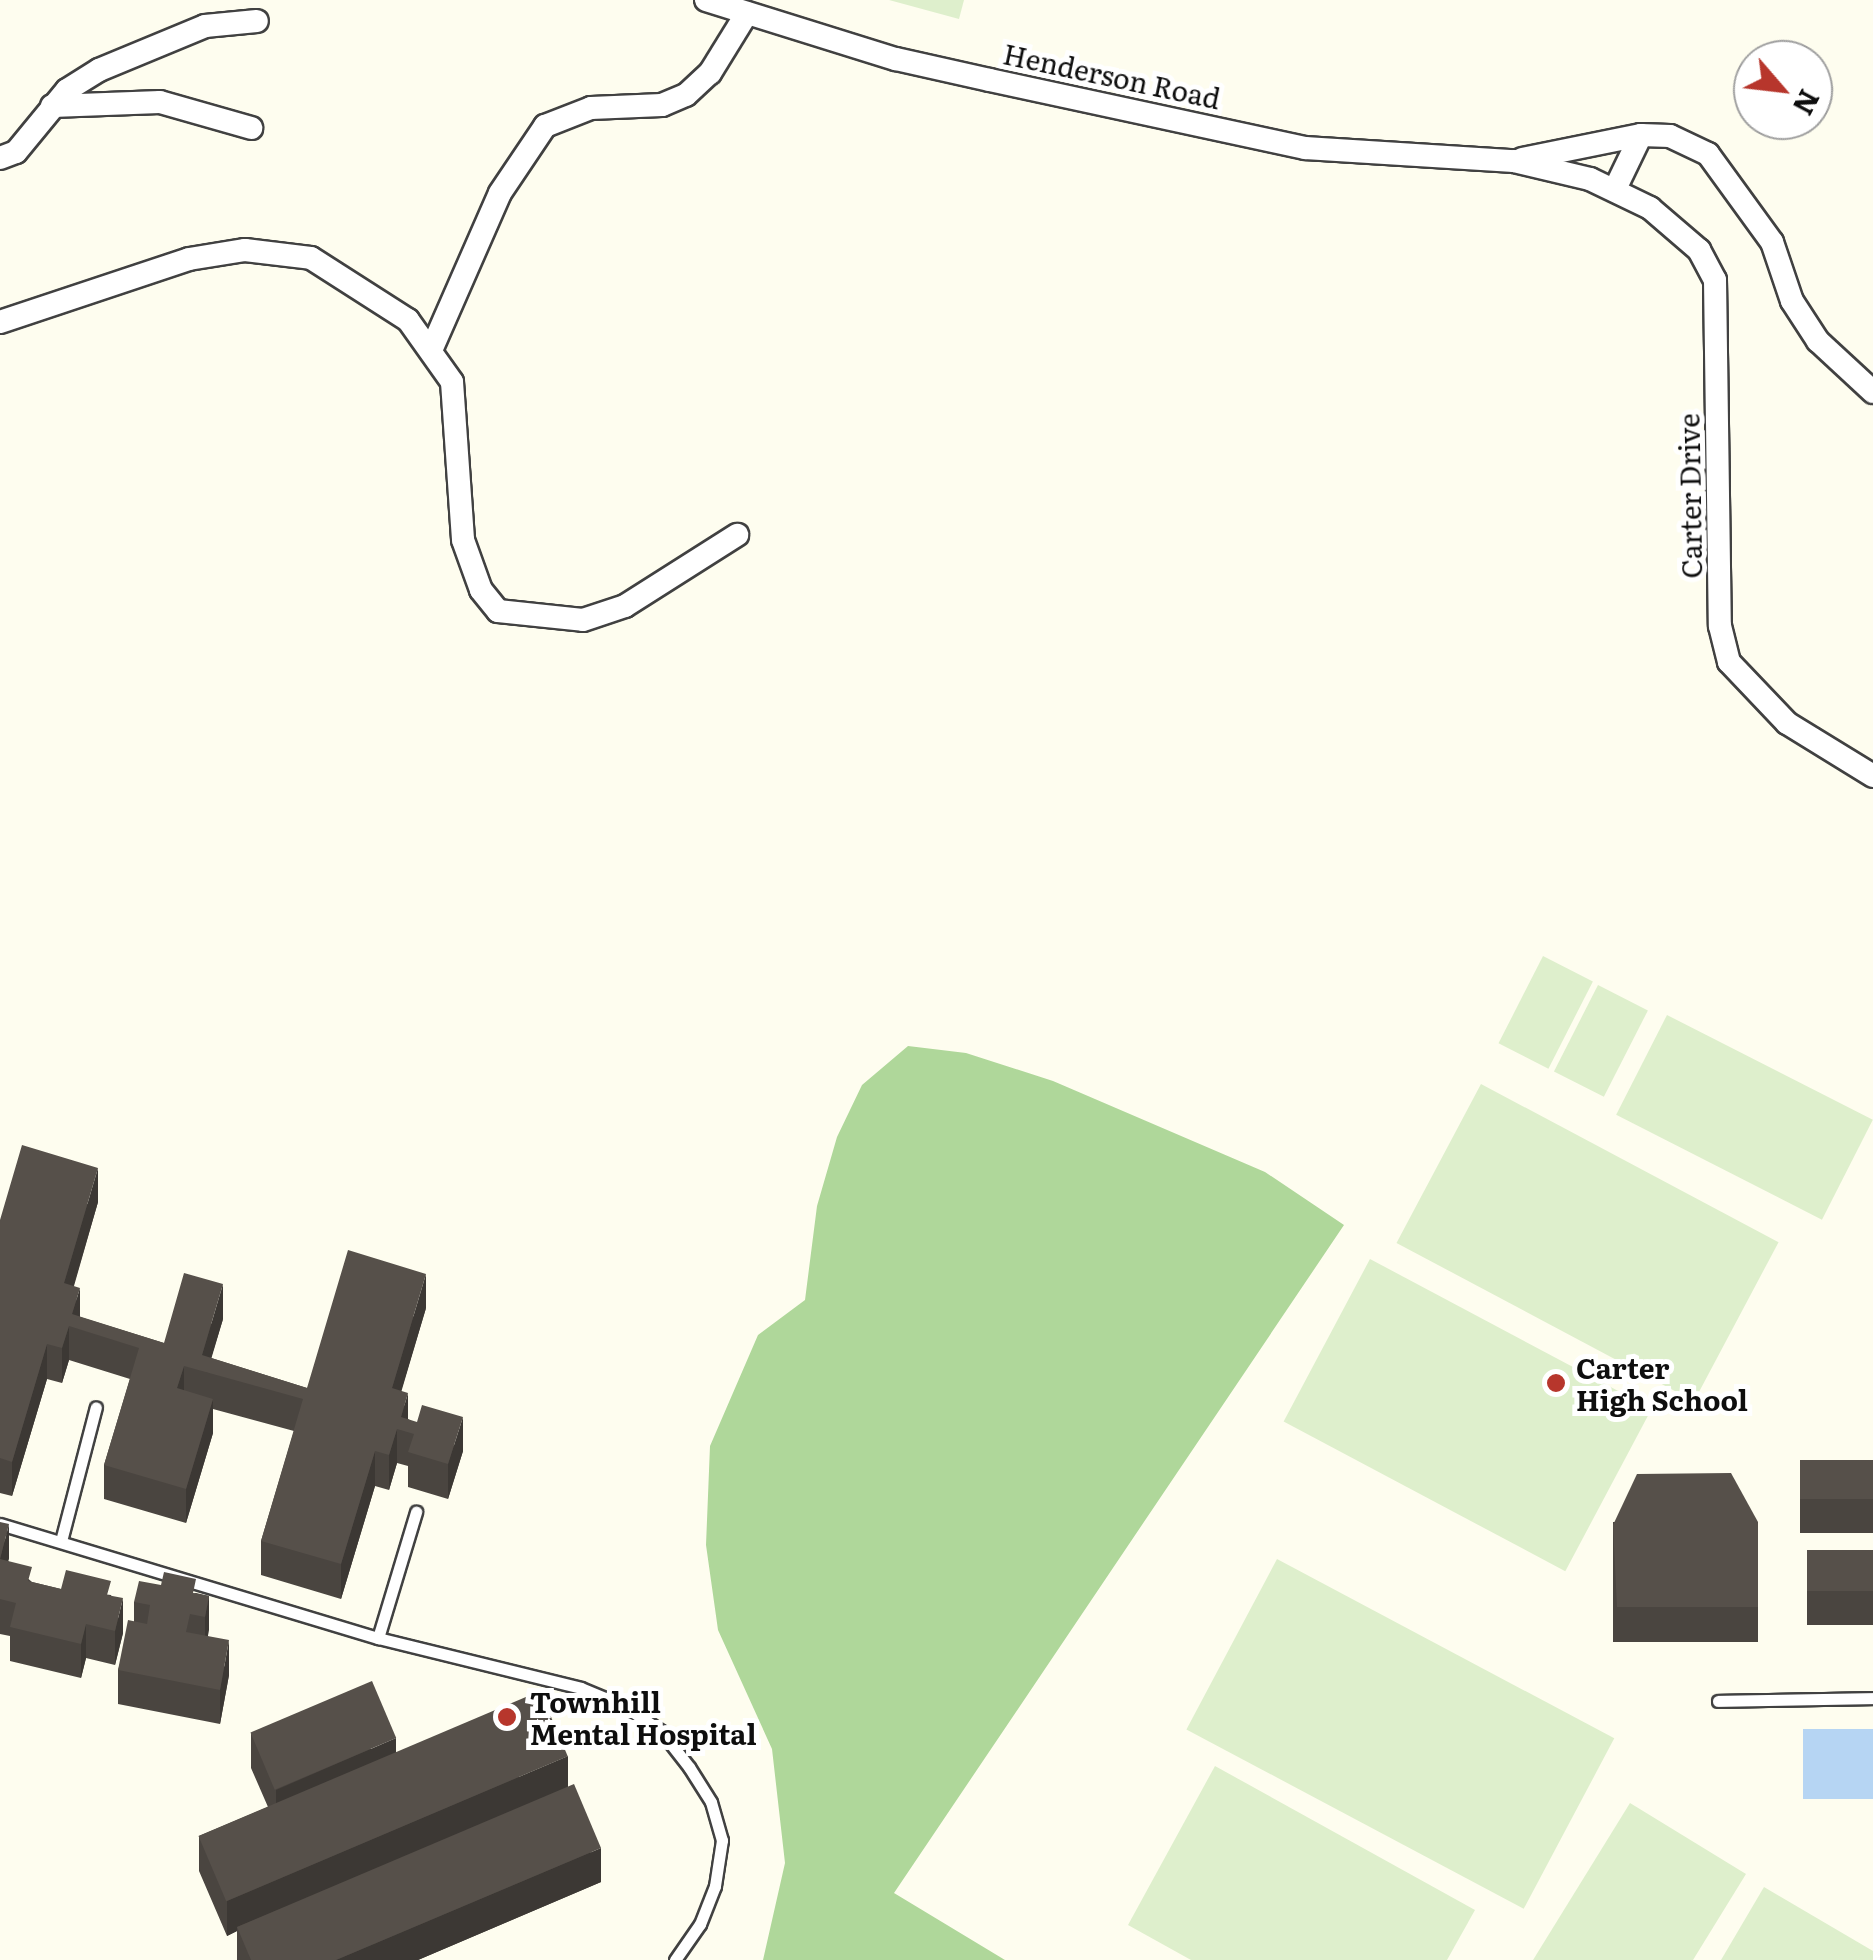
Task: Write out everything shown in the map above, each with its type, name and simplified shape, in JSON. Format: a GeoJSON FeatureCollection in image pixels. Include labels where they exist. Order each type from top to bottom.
{"type":"FeatureCollection","features":[{"type":"Feature","properties":{"kind":"street","name":"Henderson Road"},"geometry":{"type":"LineString","coordinates":[[706,0],[896,59],[1304,148],[1514,161],[1615,189]]}},
{"type":"Feature","properties":{"kind":"street"},"geometry":{"type":"LineString","coordinates":[[432,348],[500,193],[545,126],[591,108],[662,105],[686,95],[710,72],[747,13]]}},
{"type":"Feature","properties":{"kind":"street"},"geometry":{"type":"LineString","coordinates":[[0,158],[16,152],[52,106],[100,70],[205,26],[257,21]]}},
{"type":"Feature","properties":{"kind":"street"},"geometry":{"type":"LineString","coordinates":[[52,106],[160,102],[251,128]]}},
{"type":"Feature","properties":{"kind":"street","name":"Henderson Road"},"geometry":{"type":"LineString","coordinates":[[1514,161],[1641,134],[1687,142],[1723,169],[1772,242],[1792,301],[1818,341],[1873,392]]}},
{"type":"Feature","properties":{"kind":"street"},"geometry":{"type":"LineString","coordinates":[[1615,189],[1641,134]]}},
{"type":"Feature","properties":{"kind":"street","name":"Carter Drive"},"geometry":{"type":"LineString","coordinates":[[1615,189],[1674,226],[1699,250],[1715,280],[1720,626],[1729,662],[1778,717],[1873,776]]}},
{"type":"Feature","properties":{"kind":"street"},"geometry":{"type":"LineString","coordinates":[[0,322],[189,259],[282,252],[311,258],[368,291],[432,348],[452,382],[459,420],[464,540],[480,590],[498,611],[583,620],[625,606],[737,535]]}},
{"type":"Feature","properties":{"kind":"lane"},"geometry":{"type":"LineString","coordinates":[[60,1541],[96,1407]]}},
{"type":"Feature","properties":{"kind":"lane"},"geometry":{"type":"LineString","coordinates":[[378,1638],[416,1512]]}},
{"type":"Feature","properties":{"kind":"lane"},"geometry":{"type":"LineString","coordinates":[[0,1524],[378,1638],[581,1688],[661,1731],[711,1802],[722,1840],[706,1911],[675,1960]]}},
{"type":"Feature","properties":{"kind":"lane"},"geometry":{"type":"LineString","coordinates":[[1718,1701],[1873,1698]]}},
{"type":"Feature","properties":{"kind":"green space"},"geometry":{"type":"Polygon","coordinates":[[[889,0],[964,0],[959,19],[889,0]]]}},
{"type":"Feature","properties":{"kind":"green space"},"geometry":{"type":"Polygon","coordinates":[[[1543,956],[1593,981],[1548,1069],[1499,1043],[1543,956]]]}},
{"type":"Feature","properties":{"kind":"green space"},"geometry":{"type":"Polygon","coordinates":[[[1598,985],[1648,1010],[1604,1097],[1554,1071],[1598,985]]]}},
{"type":"Feature","properties":{"kind":"green space"},"geometry":{"type":"Polygon","coordinates":[[[1667,1015],[1873,1120],[1822,1220],[1616,1115],[1667,1015]]]}},
{"type":"Feature","properties":{"kind":"green space"},"geometry":{"type":"Polygon","coordinates":[[[908,1046],[966,1053],[1053,1081],[1265,1172],[1344,1225],[894,1893],[1005,1960],[763,1960],[785,1863],[772,1749],[718,1630],[706,1545],[710,1446],[758,1335],[805,1300],[817,1206],[837,1137],[862,1085],[908,1046]]]}},
{"type":"Feature","properties":{"kind":"green space"},"geometry":{"type":"Polygon","coordinates":[[[1481,1084],[1779,1242],[1694,1401],[1396,1243],[1481,1084]]]}},
{"type":"Feature","properties":{"kind":"green space"},"geometry":{"type":"Polygon","coordinates":[[[1370,1259],[1652,1409],[1565,1571],[1284,1421],[1370,1259]]]}},
{"type":"Feature","properties":{"kind":"green space"},"geometry":{"type":"Polygon","coordinates":[[[1277,1559],[1614,1738],[1524,1909],[1186,1729],[1277,1559]]]}},
{"type":"Feature","properties":{"kind":"green space"},"geometry":{"type":"Polygon","coordinates":[[[1215,1766],[1475,1910],[1447,1960],[1191,1960],[1128,1925],[1215,1766]]]}},
{"type":"Feature","properties":{"kind":"green space"},"geometry":{"type":"Polygon","coordinates":[[[1630,1803],[1746,1874],[1693,1960],[1533,1960],[1630,1803]]]}},
{"type":"Feature","properties":{"kind":"green space"},"geometry":{"type":"Polygon","coordinates":[[[1764,1887],[1873,1951],[1873,1960],[1721,1960],[1764,1887]]]}},
{"type":"Feature","properties":{"kind":"water"},"geometry":{"type":"Polygon","coordinates":[[[1803,1729],[1873,1729],[1873,1799],[1803,1799],[1803,1729]]]}},
{"type":"Feature","properties":{"kind":"building"},"geometry":{"type":"Polygon","coordinates":[[[22,1145],[98,1168],[64,1283],[80,1288],[72,1314],[164,1343],[184,1273],[223,1284],[202,1355],[307,1388],[348,1250],[426,1274],[392,1388],[408,1393],[401,1417],[417,1422],[422,1405],[463,1417],[448,1464],[408,1452],[414,1434],[397,1429],[389,1455],[375,1451],[341,1564],[261,1541],[303,1399],[184,1366],[177,1388],[213,1399],[186,1489],[104,1465],[139,1348],[69,1326],[62,1348],[47,1344],[12,1462],[0,1458],[0,1220],[22,1145]]]}},
{"type":"Feature","properties":{"kind":"building"},"geometry":{"type":"Polygon","coordinates":[[[1800,1460],[1873,1460],[1873,1499],[1800,1499],[1800,1460]]]}},
{"type":"Feature","properties":{"kind":"building"},"geometry":{"type":"Polygon","coordinates":[[[1731,1473],[1758,1522],[1758,1607],[1617,1607],[1613,1525],[1637,1474],[1731,1473]]]}},
{"type":"Feature","properties":{"kind":"building"},"geometry":{"type":"Polygon","coordinates":[[[0,1522],[9,1524],[0,1559],[0,1522]]]}},
{"type":"Feature","properties":{"kind":"building"},"geometry":{"type":"Polygon","coordinates":[[[1807,1550],[1873,1550],[1873,1591],[1807,1591],[1807,1550]]]}},
{"type":"Feature","properties":{"kind":"building"},"geometry":{"type":"Polygon","coordinates":[[[0,1559],[32,1567],[28,1581],[61,1589],[66,1570],[111,1581],[107,1595],[123,1598],[115,1631],[86,1624],[81,1644],[10,1627],[16,1603],[0,1599],[0,1559]]]}},
{"type":"Feature","properties":{"kind":"building"},"geometry":{"type":"Polygon","coordinates":[[[164,1572],[196,1579],[193,1593],[209,1596],[205,1617],[190,1614],[186,1632],[229,1640],[220,1690],[118,1670],[128,1620],[147,1624],[150,1605],[134,1602],[139,1581],[161,1585],[164,1572]]]}},
{"type":"Feature","properties":{"kind":"building"},"geometry":{"type":"Polygon","coordinates":[[[372,1681],[396,1738],[275,1790],[250,1733],[372,1681]]]}},
{"type":"Feature","properties":{"kind":"building"},"geometry":{"type":"Polygon","coordinates":[[[540,1691],[568,1756],[226,1901],[198,1836],[540,1691]]]}},
{"type":"Feature","properties":{"kind":"building"},"geometry":{"type":"Polygon","coordinates":[[[574,1784],[601,1848],[336,1960],[251,1960],[237,1927],[574,1784]]]}},
{"type":"Feature","properties":{"kind":"place","name":"Carter High School"},"geometry":{"type":"Point","coordinates":[1556,1383]}},
{"type":"Feature","properties":{"kind":"place","name":"Townhill Mental Hospital"},"geometry":{"type":"Point","coordinates":[507,1717]}}]}
